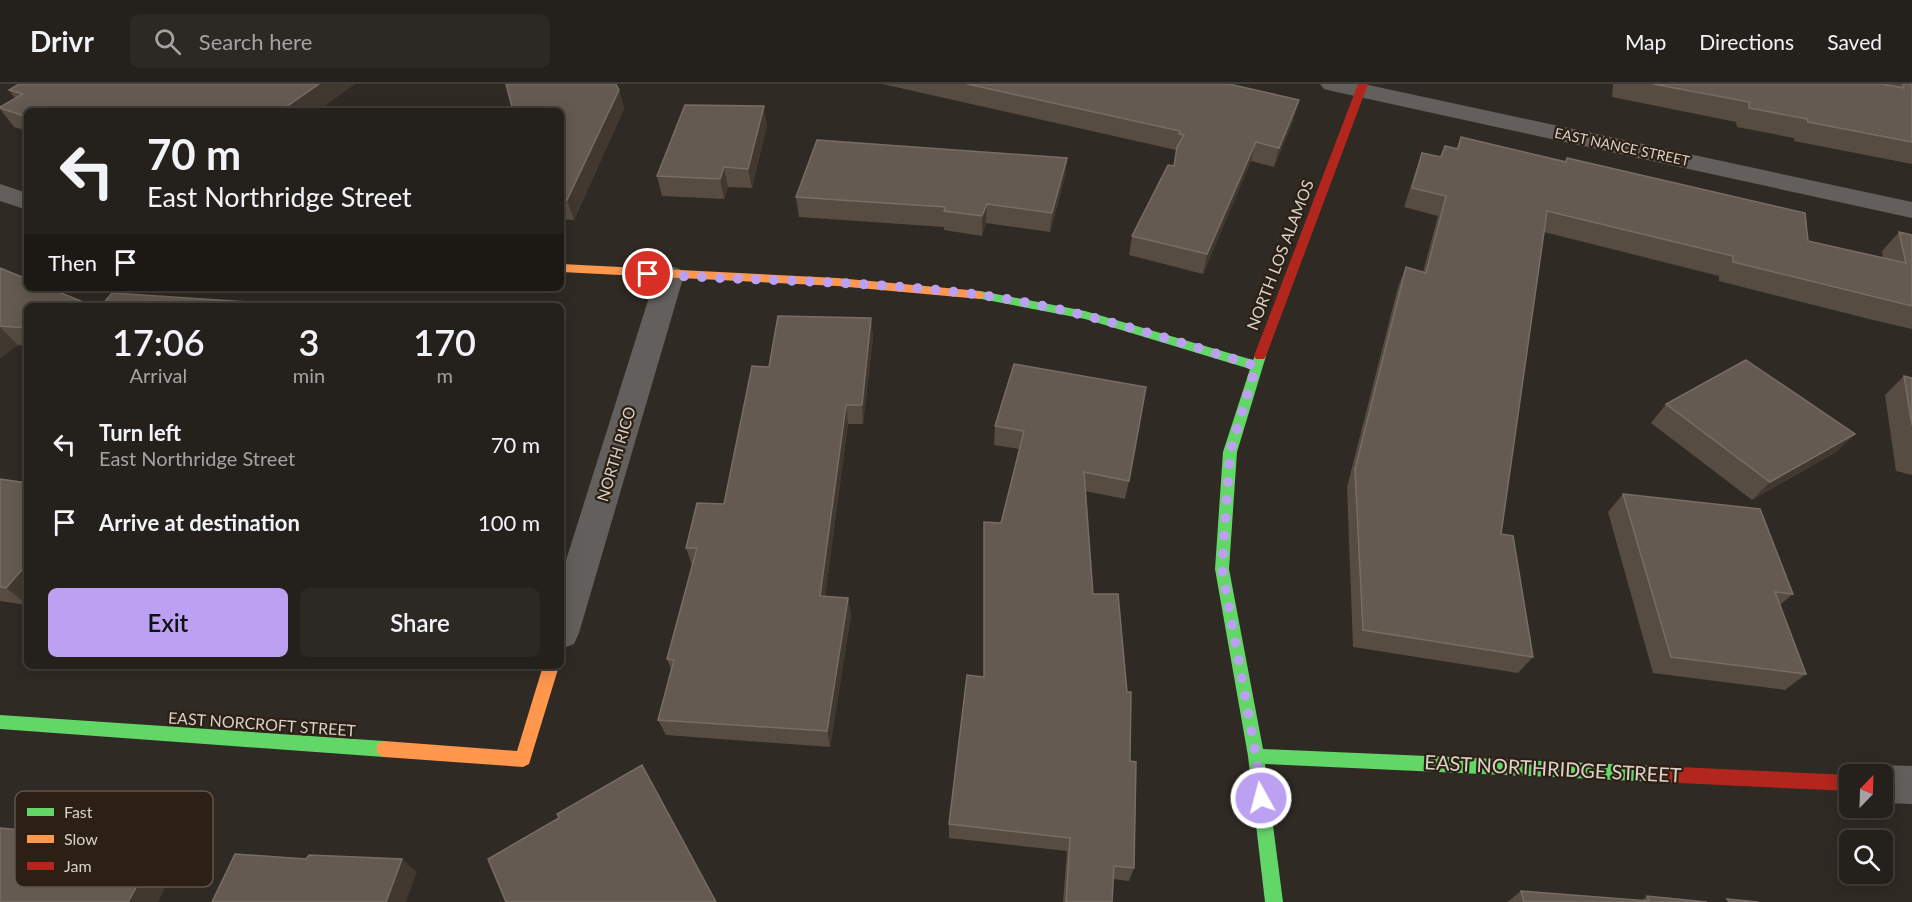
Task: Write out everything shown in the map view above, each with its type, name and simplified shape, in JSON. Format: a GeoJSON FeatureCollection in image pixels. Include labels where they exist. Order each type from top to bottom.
{"type":"FeatureCollection","features":[{"type":"Feature","properties":{"kind":"street","name":"EAST NANCE STREET"},"geometry":{"type":"LineString","coordinates":[[1332,84],[1362,87],[1912,210]]}},
{"type":"Feature","properties":{"kind":"street","name":"NORTH LOS ALAMOS"},"geometry":{"type":"LineString","coordinates":[[1274,902],[1256,756],[1222,569],[1230,452],[1256,366],[1362,87]]}},
{"type":"Feature","properties":{"kind":"street"},"geometry":{"type":"LineString","coordinates":[[0,192],[24,200]]}},
{"type":"Feature","properties":{"kind":"street"},"geometry":{"type":"LineString","coordinates":[[564,268],[863,284],[1002,298],[1137,328],[1256,366]]}},
{"type":"Feature","properties":{"kind":"street","name":"NORTH RICO"},"geometry":{"type":"LineString","coordinates":[[564,623],[670,275]]}},
{"type":"Feature","properties":{"kind":"street","name":"EAST NORCROFT STREET"},"geometry":{"type":"LineString","coordinates":[[0,722],[523,759],[550,669]]}},
{"type":"Feature","properties":{"kind":"street","name":"EAST NORTHRIDGE STREET"},"geometry":{"type":"LineString","coordinates":[[1256,756],[1839,782]]}},
{"type":"Feature","properties":{"kind":"street"},"geometry":{"type":"LineString","coordinates":[[1893,784],[1912,785]]}},
{"type":"Feature","properties":{"kind":"building"},"geometry":{"type":"Polygon","coordinates":[[[19,84],[319,84],[284,108],[24,108],[24,116],[0,108],[23,94],[9,90],[19,84]]]}},
{"type":"Feature","properties":{"kind":"building"},"geometry":{"type":"Polygon","coordinates":[[[506,84],[616,84],[619,90],[567,200],[564,200],[564,108],[512,108],[506,84]]]}},
{"type":"Feature","properties":{"kind":"building"},"geometry":{"type":"Polygon","coordinates":[[[967,84],[1229,84],[1299,100],[1279,148],[1256,142],[1207,254],[1132,236],[1168,165],[1174,166],[1177,147],[1184,135],[1179,134],[1180,131],[967,84]]]}},
{"type":"Feature","properties":{"kind":"building"},"geometry":{"type":"Polygon","coordinates":[[[1653,84],[1881,84],[1904,88],[1903,84],[1912,84],[1912,142],[1749,108],[1749,102],[1653,84]]]}},
{"type":"Feature","properties":{"kind":"building"},"geometry":{"type":"Polygon","coordinates":[[[685,105],[764,106],[748,169],[724,167],[720,179],[657,176],[685,105]]]}},
{"type":"Feature","properties":{"kind":"building"},"geometry":{"type":"Polygon","coordinates":[[[1461,137],[1566,162],[1567,158],[1805,213],[1808,241],[1906,263],[1899,232],[1912,235],[1912,306],[1733,262],[1733,256],[1547,211],[1501,534],[1513,536],[1533,657],[1363,630],[1355,469],[1406,267],[1426,273],[1446,196],[1412,188],[1422,153],[1441,157],[1445,146],[1458,149],[1461,137]]]}},
{"type":"Feature","properties":{"kind":"building"},"geometry":{"type":"Polygon","coordinates":[[[817,140],[1067,158],[1052,213],[987,204],[982,216],[944,211],[945,207],[796,197],[817,140]]]}},
{"type":"Feature","properties":{"kind":"building"},"geometry":{"type":"Polygon","coordinates":[[[0,268],[24,278],[24,291],[56,291],[86,303],[24,303],[24,328],[0,326],[0,268]]]}},
{"type":"Feature","properties":{"kind":"building"},"geometry":{"type":"Polygon","coordinates":[[[112,293],[262,303],[104,303],[112,293]]]}},
{"type":"Feature","properties":{"kind":"building"},"geometry":{"type":"Polygon","coordinates":[[[778,316],[871,318],[862,405],[846,405],[820,596],[848,598],[827,731],[658,720],[674,660],[667,659],[697,548],[686,548],[697,503],[724,504],[752,366],[769,367],[778,316]]]}},
{"type":"Feature","properties":{"kind":"building"},"geometry":{"type":"Polygon","coordinates":[[[1746,360],[1855,434],[1770,482],[1666,404],[1746,360]]]}},
{"type":"Feature","properties":{"kind":"building"},"geometry":{"type":"Polygon","coordinates":[[[1014,364],[1146,387],[1129,481],[1084,472],[1093,594],[1118,594],[1127,692],[1131,692],[1130,761],[1136,762],[1134,868],[1114,866],[1112,902],[1066,902],[1070,838],[949,824],[967,675],[984,677],[984,522],[1001,523],[1024,431],[995,426],[1014,364]]]}},
{"type":"Feature","properties":{"kind":"building"},"geometry":{"type":"Polygon","coordinates":[[[1904,376],[1912,378],[1912,425],[1904,376]]]}},
{"type":"Feature","properties":{"kind":"building"},"geometry":{"type":"Polygon","coordinates":[[[0,479],[24,483],[24,567],[6,588],[0,587],[0,479]]]}},
{"type":"Feature","properties":{"kind":"building"},"geometry":{"type":"Polygon","coordinates":[[[1623,494],[1760,509],[1793,594],[1775,592],[1806,674],[1671,657],[1623,494]]]}},
{"type":"Feature","properties":{"kind":"building"},"geometry":{"type":"Polygon","coordinates":[[[642,765],[716,902],[506,902],[488,859],[559,818],[557,814],[642,765]]]}},
{"type":"Feature","properties":{"kind":"building"},"geometry":{"type":"Polygon","coordinates":[[[0,828],[15,829],[15,887],[136,887],[128,902],[0,902],[0,828]]]}},
{"type":"Feature","properties":{"kind":"building"},"geometry":{"type":"Polygon","coordinates":[[[235,854],[306,859],[309,855],[402,859],[386,902],[212,902],[235,854]]]}},
{"type":"Feature","properties":{"kind":"building"},"geometry":{"type":"Polygon","coordinates":[[[1521,891],[1649,901],[1647,896],[1707,902],[1524,902],[1521,891]]]}},
{"type":"Feature","properties":{"kind":"building"},"geometry":{"type":"Polygon","coordinates":[[[1727,899],[1758,902],[1729,902],[1727,899]]]}},
{"type":"Feature","properties":{"kind":"traffic: fast"},"geometry":{"type":"LineString","coordinates":[[980,295],[1085,315],[1256,366]]}},
{"type":"Feature","properties":{"kind":"traffic: fast"},"geometry":{"type":"LineString","coordinates":[[1260,356],[1230,452],[1222,569],[1256,756],[1274,902]]}},
{"type":"Feature","properties":{"kind":"traffic: fast"},"geometry":{"type":"LineString","coordinates":[[0,722],[384,749]]}},
{"type":"Feature","properties":{"kind":"traffic: fast"},"geometry":{"type":"LineString","coordinates":[[1256,756],[1658,774]]}},
{"type":"Feature","properties":{"kind":"traffic: slow"},"geometry":{"type":"LineString","coordinates":[[564,268],[837,282],[980,295]]}},
{"type":"Feature","properties":{"kind":"traffic: slow"},"geometry":{"type":"LineString","coordinates":[[384,749],[523,759],[550,669]]}},
{"type":"Feature","properties":{"kind":"traffic: jam"},"geometry":{"type":"LineString","coordinates":[[1260,356],[1363,84]]}},
{"type":"Feature","properties":{"kind":"traffic: jam"},"geometry":{"type":"LineString","coordinates":[[1658,774],[1839,782]]}},
{"type":"Feature","properties":{"kind":"route"},"geometry":{"type":"LineString","coordinates":[[648,274],[863,284],[1002,298],[1137,328],[1256,366],[1230,452],[1222,569],[1256,756],[1261,798]]}}]}
